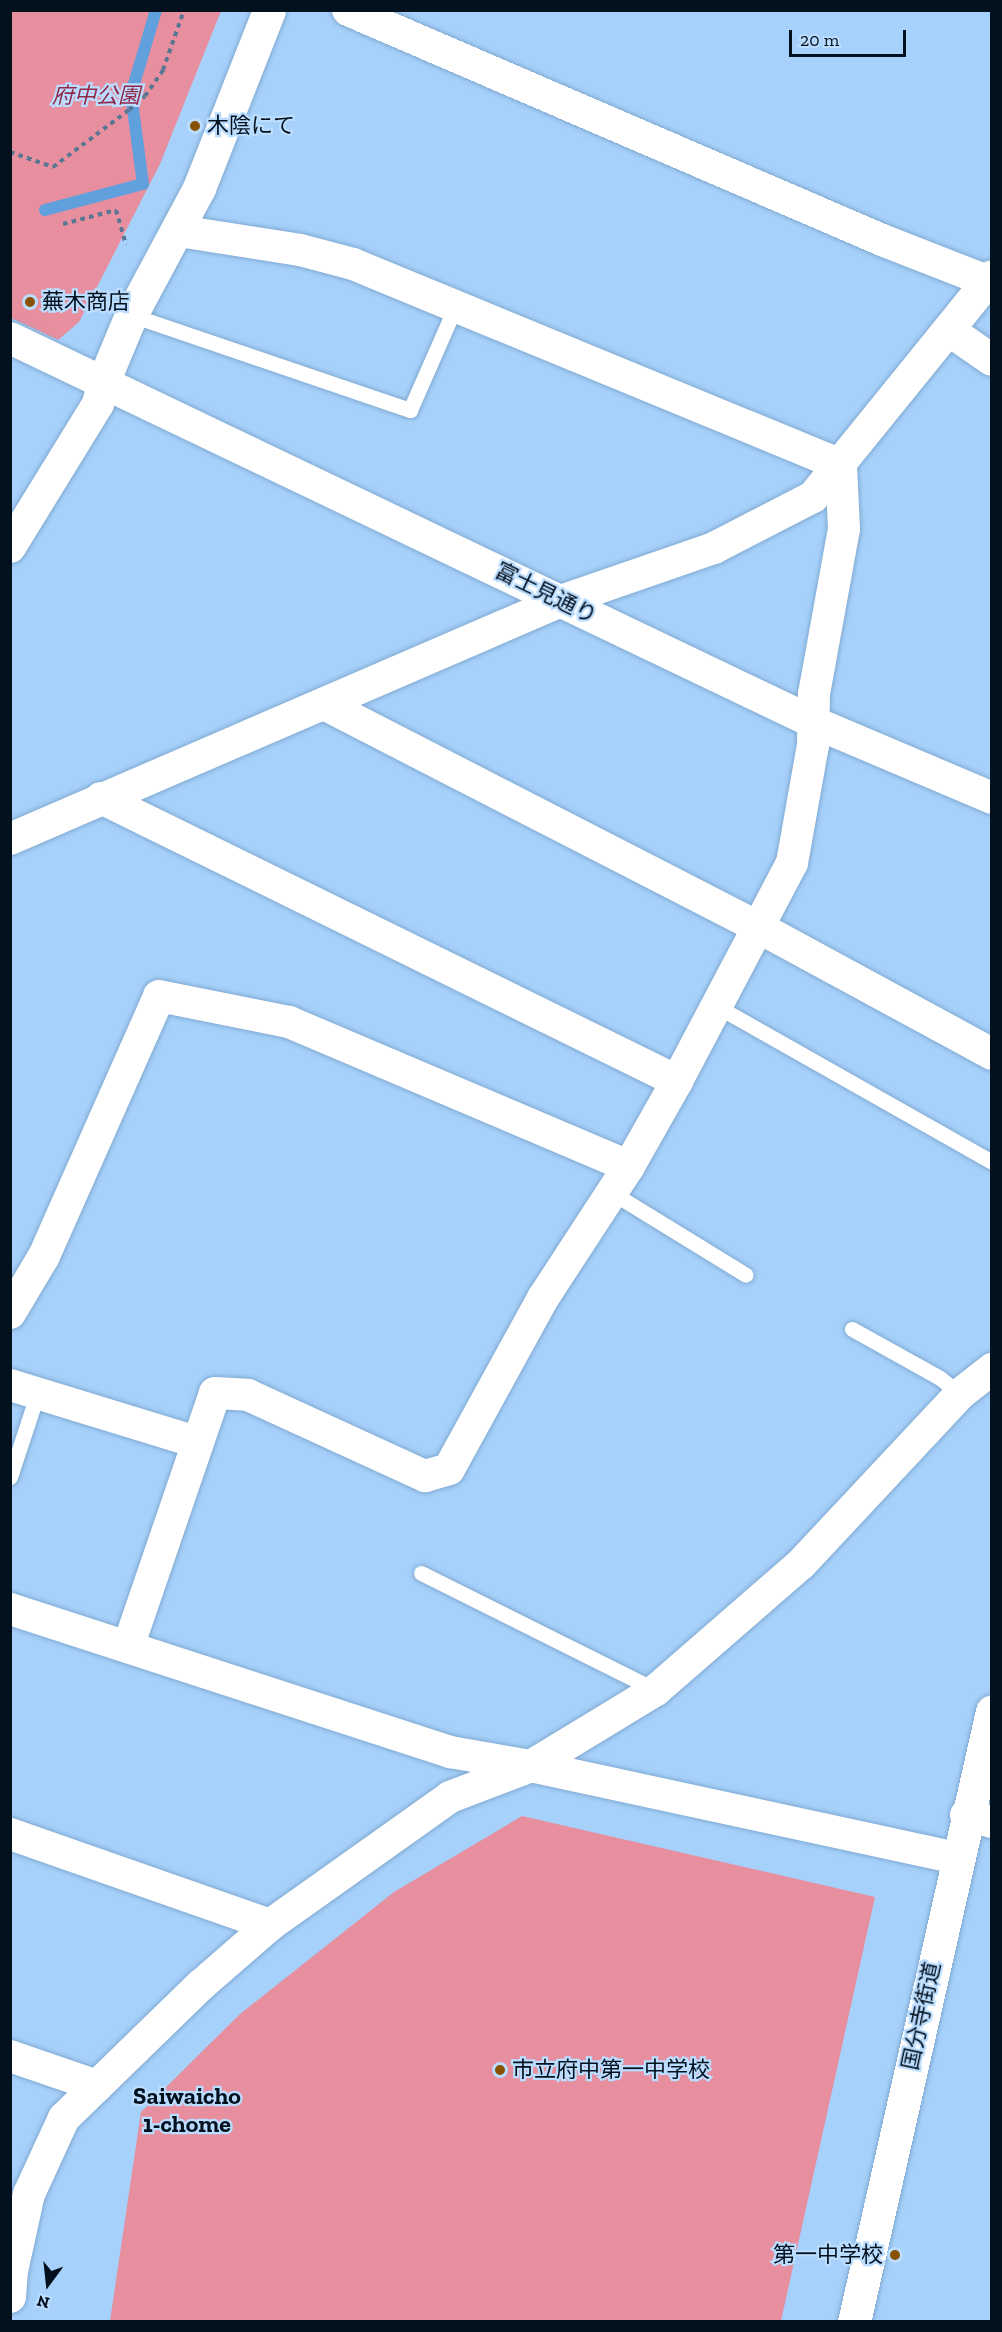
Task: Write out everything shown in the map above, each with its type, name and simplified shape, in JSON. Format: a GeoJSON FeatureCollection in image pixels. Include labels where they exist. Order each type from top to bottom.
{"type":"FeatureCollection","features":[{"type":"Feature","properties":{"kind":"main road"},"geometry":{"type":"LineString","coordinates":[[103,382],[131,315],[179,231],[218,145],[269,10]]}},
{"type":"Feature","properties":{"kind":"main road","name":"国分寺街道"},"geometry":{"type":"LineString","coordinates":[[854,2322],[956,1858],[979,1819],[992,1711]]}},
{"type":"Feature","properties":{"kind":"street"},"geometry":{"type":"LineString","coordinates":[[10,839],[561,601],[743,534],[813,497],[950,331],[989,278],[882,240],[348,10]]}},
{"type":"Feature","properties":{"kind":"street"},"geometry":{"type":"LineString","coordinates":[[179,231],[300,250],[353,264],[841,465]]}},
{"type":"Feature","properties":{"kind":"street"},"geometry":{"type":"LineString","coordinates":[[950,331],[992,360]]}},
{"type":"Feature","properties":{"kind":"street","name":"富士見通り"},"geometry":{"type":"LineString","coordinates":[[10,338],[813,722],[992,798]]}},
{"type":"Feature","properties":{"kind":"street"},"geometry":{"type":"LineString","coordinates":[[15,532],[98,404],[103,382]]}},
{"type":"Feature","properties":{"kind":"street"},"geometry":{"type":"LineString","coordinates":[[128,1647],[215,1393],[248,1395],[425,1476],[449,1469],[543,1298],[629,1166],[718,1007],[792,863],[813,745],[814,694],[844,529],[841,465]]}},
{"type":"Feature","properties":{"kind":"street"},"geometry":{"type":"LineString","coordinates":[[324,704],[758,927],[992,1054]]}},
{"type":"Feature","properties":{"kind":"street"},"geometry":{"type":"LineString","coordinates":[[101,798],[677,1081]]}},
{"type":"Feature","properties":{"kind":"street"},"geometry":{"type":"LineString","coordinates":[[10,1313],[44,1256],[159,996],[289,1022],[629,1166]]}},
{"type":"Feature","properties":{"kind":"street"},"geometry":{"type":"LineString","coordinates":[[11,2279],[36,2173],[64,2118],[201,1984],[270,1925],[450,1797],[531,1766],[656,1690],[801,1564],[960,1394],[992,1369]]}},
{"type":"Feature","properties":{"kind":"street"},"geometry":{"type":"LineString","coordinates":[[24,1390],[197,1442]]}},
{"type":"Feature","properties":{"kind":"street"},"geometry":{"type":"LineString","coordinates":[[10,1608],[450,1752],[531,1766],[956,1858]]}},
{"type":"Feature","properties":{"kind":"street"},"geometry":{"type":"LineString","coordinates":[[10,1834],[270,1925]]}},
{"type":"Feature","properties":{"kind":"street"},"geometry":{"type":"LineString","coordinates":[[10,2056],[97,2086]]}},
{"type":"Feature","properties":{"kind":"lane"},"geometry":{"type":"LineString","coordinates":[[131,315],[410,410],[456,305]]}},
{"type":"Feature","properties":{"kind":"lane"},"geometry":{"type":"LineString","coordinates":[[718,1007],[992,1161]]}},
{"type":"Feature","properties":{"kind":"lane"},"geometry":{"type":"LineString","coordinates":[[611,1192],[746,1275]]}},
{"type":"Feature","properties":{"kind":"lane"},"geometry":{"type":"LineString","coordinates":[[852,1329],[940,1378],[960,1394]]}},
{"type":"Feature","properties":{"kind":"lane"},"geometry":{"type":"LineString","coordinates":[[10,1477],[24,1390]]}},
{"type":"Feature","properties":{"kind":"lane"},"geometry":{"type":"LineString","coordinates":[[421,1573],[656,1690]]}},
{"type":"Feature","properties":{"kind":"path"},"geometry":{"type":"LineString","coordinates":[[10,152],[53,167],[129,110],[146,96],[163,70],[184,10]]}},
{"type":"Feature","properties":{"kind":"path"},"geometry":{"type":"LineString","coordinates":[[63,224],[116,210],[126,248]]}},
{"type":"Feature","properties":{"kind":"green space","name":"府中公園"},"geometry":{"type":"Polygon","coordinates":[[[11,10],[221,11],[160,164],[79,322],[58,340],[11,318],[11,10]]]}},
{"type":"Feature","properties":{"kind":"green space","name":"市立府中第一中学校"},"geometry":{"type":"Polygon","coordinates":[[[522,1816],[875,1897],[781,2321],[110,2321],[141,2112],[240,2014],[394,1892],[522,1816]]]}},
{"type":"Feature","properties":{"kind":"waterway"},"geometry":{"type":"LineString","coordinates":[[45,210],[143,184],[131,94],[156,10]]}},
{"type":"Feature","properties":{"kind":"place","name":"木陰にて"},"geometry":{"type":"Point","coordinates":[195,126]}},
{"type":"Feature","properties":{"kind":"place","name":"蕪木商店"},"geometry":{"type":"Point","coordinates":[30,302]}},
{"type":"Feature","properties":{"kind":"place","name":"市立府中第一中学校"},"geometry":{"type":"Point","coordinates":[500,2070]}},
{"type":"Feature","properties":{"kind":"place","name":"第一中学校"},"geometry":{"type":"Point","coordinates":[895,2255]}},
{"type":"Feature","properties":{"kind":"district","name":"Saiwaicho 1-chome"},"geometry":{"type":"Point","coordinates":[187,2110]}}]}
